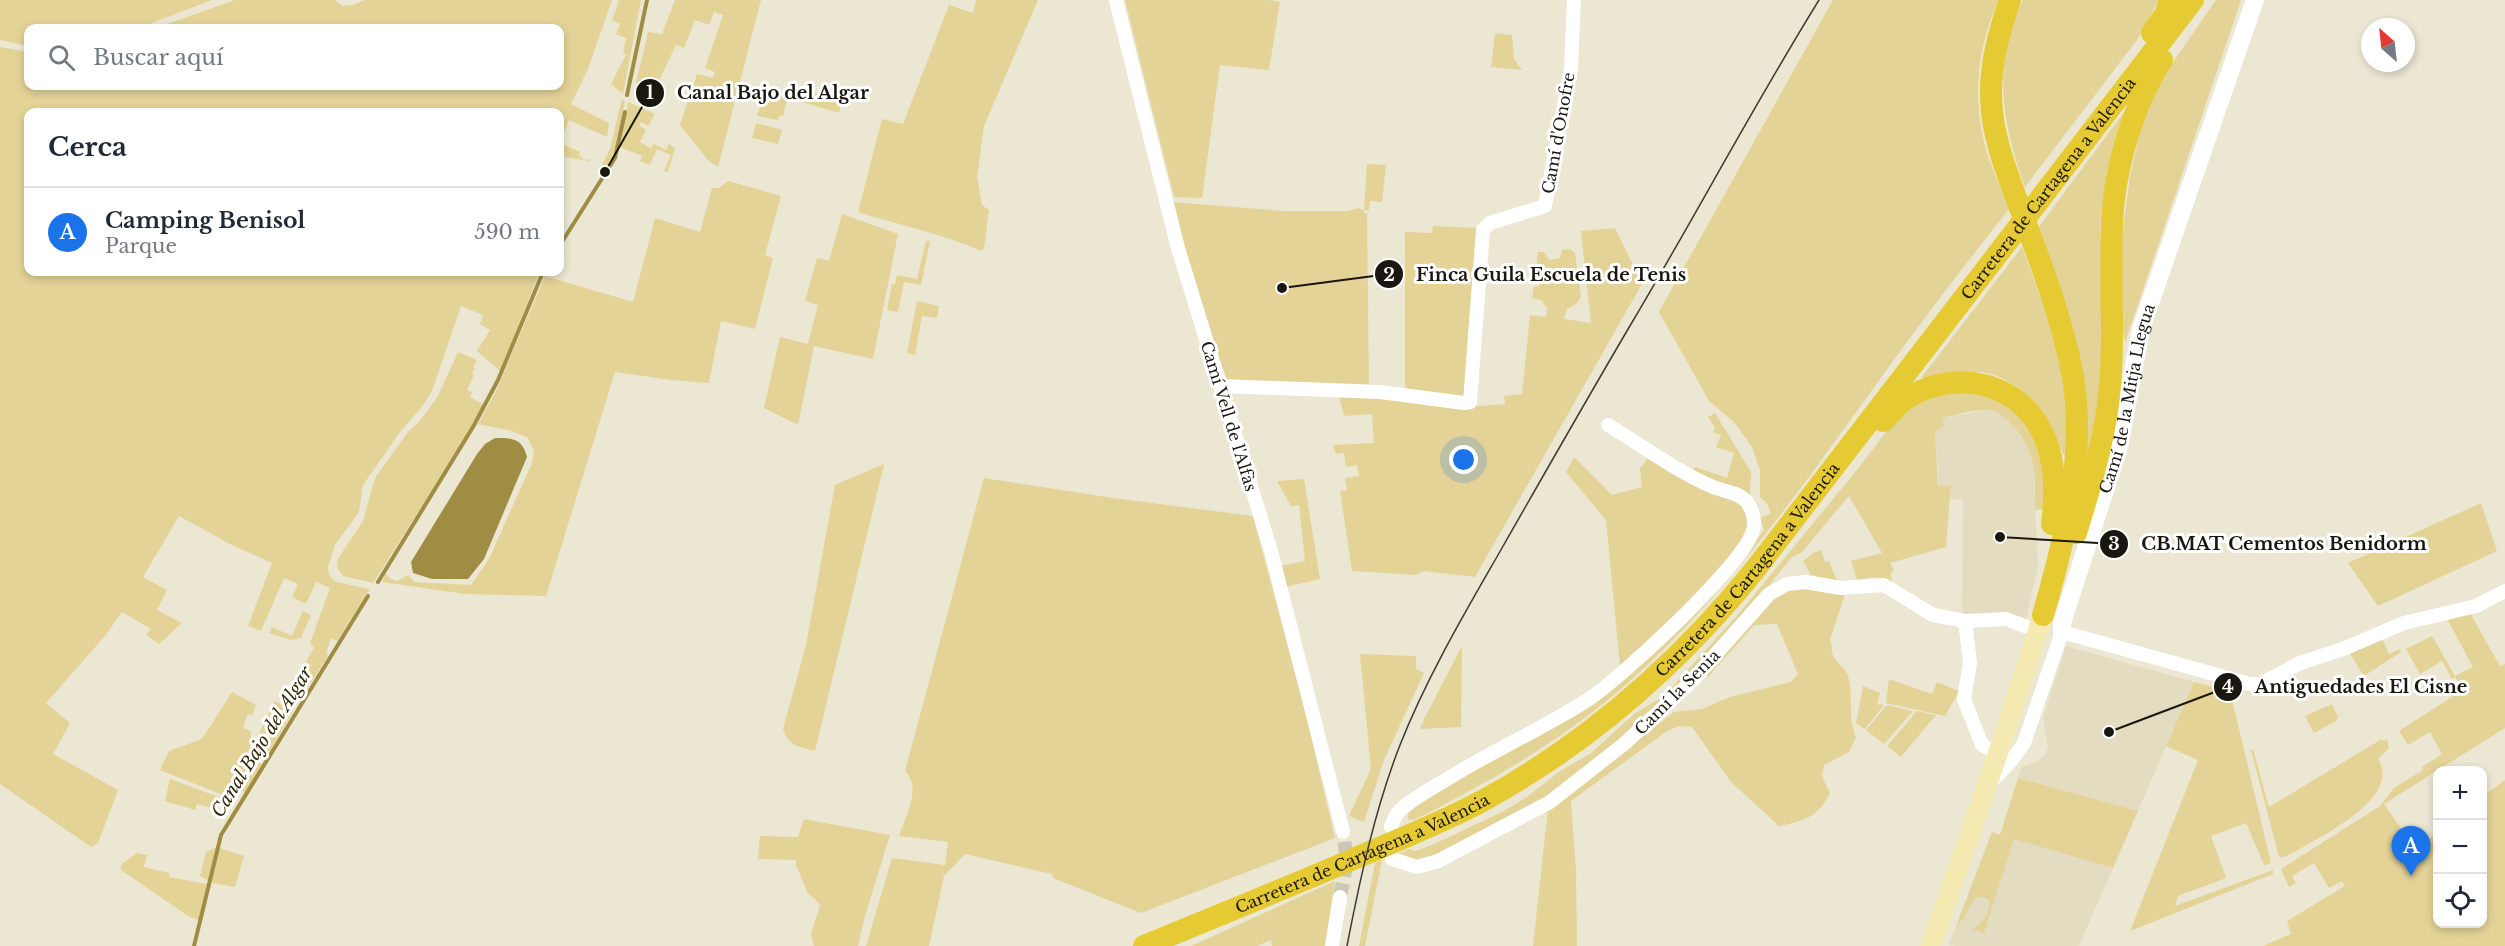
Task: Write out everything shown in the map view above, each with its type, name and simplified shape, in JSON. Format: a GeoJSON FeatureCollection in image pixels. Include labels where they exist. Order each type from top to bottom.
{"type":"FeatureCollection","features":[{"type":"Feature","properties":{"kind":"highway"},"geometry":{"type":"LineString","coordinates":[[2010,0],[1996,44],[1991,97],[1997,138],[2008,177],[2039,258],[2067,346],[2077,419],[2076,459],[2062,536],[2043,614]]}},
{"type":"Feature","properties":{"kind":"highway"},"geometry":{"type":"LineString","coordinates":[[1931,341],[1979,262],[2144,44],[2166,13],[2170,0]]}},
{"type":"Feature","properties":{"kind":"highway","name":"Carretera de Cartagena a Valencia"},"geometry":{"type":"LineString","coordinates":[[1144,946],[1418,832],[1504,788],[1600,724],[1666,666],[1742,585],[2193,0]]}},
{"type":"Feature","properties":{"kind":"highway"},"geometry":{"type":"LineString","coordinates":[[2043,614],[2062,573],[2076,531],[2098,454],[2108,404],[2113,325],[2112,221],[2123,155],[2149,82],[2200,0]]}},
{"type":"Feature","properties":{"kind":"highway"},"geometry":{"type":"LineString","coordinates":[[1742,585],[1764,567],[1791,538],[1881,423],[1899,405],[1915,395],[1944,383],[1974,382],[2005,392],[2021,403],[2037,422],[2050,453],[2054,502],[2043,588],[2043,614]]}},
{"type":"Feature","properties":{"kind":"main road"},"geometry":{"type":"LineString","coordinates":[[1931,946],[1987,786],[2043,614]]}},
{"type":"Feature","properties":{"kind":"street","name":"Camí Vell de l'Alfàs"},"geometry":{"type":"LineString","coordinates":[[1116,0],[1178,248],[1271,551],[1343,832]]}},
{"type":"Feature","properties":{"kind":"street","name":"Camí d'Onofre"},"geometry":{"type":"LineString","coordinates":[[1221,386],[1380,393],[1470,402],[1483,230],[1490,223],[1545,206],[1571,69],[1574,0]]}},
{"type":"Feature","properties":{"kind":"street","name":"Camí de la Mitja Llegua"},"geometry":{"type":"LineString","coordinates":[[1987,786],[2011,761],[2024,743],[2062,632],[2062,623],[2119,447],[2141,329],[2255,0]]}},
{"type":"Feature","properties":{"kind":"street"},"geometry":{"type":"LineString","coordinates":[[1391,827],[1397,813],[1412,800],[1465,767],[1588,700],[1603,688],[1666,633],[1711,586],[1747,543],[1754,530],[1754,515],[1746,500],[1738,495],[1714,488],[1659,459],[1608,424]]}},
{"type":"Feature","properties":{"kind":"street","name":"Camí la Senia"},"geometry":{"type":"LineString","coordinates":[[1392,859],[1417,867],[1438,861],[1550,802],[1624,744],[1683,689],[1769,594],[1787,584],[1805,582],[1841,588],[1884,585],[1933,615],[1965,621],[2043,614]]}},
{"type":"Feature","properties":{"kind":"street"},"geometry":{"type":"LineString","coordinates":[[2062,632],[2250,684],[2259,684],[2300,663],[2312,661],[2404,623],[2476,606],[2505,591]]}},
{"type":"Feature","properties":{"kind":"street"},"geometry":{"type":"LineString","coordinates":[[1965,621],[1970,663],[1964,691],[1965,706],[1982,746],[1998,753]]}},
{"type":"Feature","properties":{"kind":"street"},"geometry":{"type":"LineString","coordinates":[[1332,946],[1340,897]]}},
{"type":"Feature","properties":{"kind":"shaded area"},"geometry":{"type":"Polygon","coordinates":[[[0,0],[212,0],[149,24],[24,24],[24,45],[0,40],[0,0]]]}},
{"type":"Feature","properties":{"kind":"shaded area"},"geometry":{"type":"Polygon","coordinates":[[[235,0],[335,0],[342,6],[353,5],[364,0],[612,0],[588,69],[571,104],[609,123],[607,137],[569,120],[564,133],[564,108],[24,108],[24,276],[538,276],[500,371],[477,351],[490,330],[480,324],[483,315],[461,306],[432,391],[363,485],[359,512],[335,545],[328,567],[329,575],[336,582],[370,589],[337,641],[331,638],[326,654],[328,656],[303,695],[292,684],[292,681],[294,679],[300,681],[311,665],[306,662],[314,648],[310,643],[330,588],[316,582],[306,604],[292,597],[298,584],[284,578],[261,631],[248,626],[272,563],[230,544],[179,516],[143,577],[167,590],[157,610],[182,623],[159,644],[146,635],[151,629],[122,612],[105,636],[46,703],[70,723],[53,754],[118,790],[98,843],[91,847],[0,784],[0,47],[24,51],[24,90],[564,90],[564,24],[167,24],[235,0]]]}},
{"type":"Feature","properties":{"kind":"shaded area"},"geometry":{"type":"Polygon","coordinates":[[[619,0],[641,0],[623,94],[611,84],[626,55],[623,52],[626,38],[616,34],[620,24],[612,21],[619,0]]]}},
{"type":"Feature","properties":{"kind":"shaded area"},"geometry":{"type":"Polygon","coordinates":[[[675,0],[761,0],[718,167],[708,160],[680,125],[697,74],[713,78],[715,72],[705,68],[723,15],[714,12],[709,25],[695,20],[684,48],[676,45],[648,103],[636,99],[642,85],[636,83],[648,32],[662,34],[675,0]]]}},
{"type":"Feature","properties":{"kind":"shaded area"},"geometry":{"type":"Polygon","coordinates":[[[976,0],[1038,0],[984,126],[977,177],[982,205],[989,210],[984,249],[981,251],[935,234],[858,212],[882,119],[903,124],[949,5],[973,13],[976,0]]]}},
{"type":"Feature","properties":{"kind":"shaded area"},"geometry":{"type":"Polygon","coordinates":[[[1125,0],[1268,0],[1280,2],[1269,70],[1220,65],[1202,198],[1174,197],[1125,0]]]}},
{"type":"Feature","properties":{"kind":"shaded area"},"geometry":{"type":"Polygon","coordinates":[[[1833,0],[1999,0],[1985,37],[1978,95],[1982,134],[1987,153],[2009,209],[1918,327],[1783,512],[1710,600],[1671,642],[1606,702],[1554,740],[1470,791],[1414,820],[1408,819],[1409,809],[1428,795],[1577,713],[1742,557],[1764,530],[1760,518],[1771,513],[1766,502],[1760,497],[1760,470],[1752,447],[1734,422],[1709,401],[1659,312],[1833,0]]]}},
{"type":"Feature","properties":{"kind":"shaded area"},"geometry":{"type":"Polygon","coordinates":[[[2023,0],[2159,0],[2137,40],[2025,187],[2010,140],[2003,94],[2007,47],[2023,0]]]}},
{"type":"Feature","properties":{"kind":"shaded area"},"geometry":{"type":"Polygon","coordinates":[[[2216,0],[2241,0],[2125,343],[2122,324],[2122,238],[2130,176],[2142,124],[2162,78],[2216,0]]]}},
{"type":"Feature","properties":{"kind":"shaded area"},"geometry":{"type":"Polygon","coordinates":[[[1495,33],[1512,35],[1514,59],[1522,70],[1491,67],[1495,33]]]}},
{"type":"Feature","properties":{"kind":"shaded area"},"geometry":{"type":"Polygon","coordinates":[[[800,89],[842,101],[839,113],[796,100],[800,89]]]}},
{"type":"Feature","properties":{"kind":"shaded area"},"geometry":{"type":"Polygon","coordinates":[[[772,92],[788,95],[783,116],[779,116],[778,120],[757,116],[763,98],[772,92]]]}},
{"type":"Feature","properties":{"kind":"shaded area"},"geometry":{"type":"Polygon","coordinates":[[[622,99],[625,101],[618,142],[607,168],[602,165],[610,149],[622,99]]]}},
{"type":"Feature","properties":{"kind":"shaded area"},"geometry":{"type":"Polygon","coordinates":[[[628,102],[655,114],[648,126],[641,122],[639,126],[646,130],[640,142],[651,148],[654,144],[666,150],[669,144],[675,148],[668,172],[664,171],[671,155],[657,149],[650,165],[640,161],[642,156],[620,147],[628,102]]]}},
{"type":"Feature","properties":{"kind":"shaded area"},"geometry":{"type":"Polygon","coordinates":[[[2128,107],[2107,176],[2100,225],[2102,377],[2087,472],[2038,228],[2128,107]]]}},
{"type":"Feature","properties":{"kind":"shaded area"},"geometry":{"type":"Polygon","coordinates":[[[756,123],[782,130],[778,144],[752,138],[756,123]]]}},
{"type":"Feature","properties":{"kind":"shaded area"},"geometry":{"type":"Polygon","coordinates":[[[564,145],[580,152],[579,155],[584,160],[593,159],[589,161],[564,157],[564,145]]]}},
{"type":"Feature","properties":{"kind":"shaded area"},"geometry":{"type":"Polygon","coordinates":[[[1367,164],[1386,165],[1382,202],[1370,201],[1369,210],[1364,210],[1367,164]]]}},
{"type":"Feature","properties":{"kind":"shaded area"},"geometry":{"type":"Polygon","coordinates":[[[729,181],[781,196],[765,255],[773,258],[755,329],[721,321],[709,383],[615,372],[546,596],[465,594],[382,582],[386,573],[389,578],[397,581],[408,575],[414,582],[471,585],[489,559],[532,463],[534,452],[528,438],[512,431],[478,424],[497,389],[545,276],[633,302],[655,218],[700,232],[712,188],[718,188],[729,181]]]}},
{"type":"Feature","properties":{"kind":"shaded area"},"geometry":{"type":"Polygon","coordinates":[[[1172,202],[1283,211],[1348,211],[1358,208],[1364,210],[1364,213],[1367,213],[1369,389],[1228,382],[1199,304],[1172,202]]]}},
{"type":"Feature","properties":{"kind":"shaded area"},"geometry":{"type":"Polygon","coordinates":[[[842,214],[898,234],[873,359],[814,346],[798,425],[764,408],[780,337],[808,344],[818,305],[805,301],[817,258],[829,261],[842,214]]]}},
{"type":"Feature","properties":{"kind":"shaded area"},"geometry":{"type":"Polygon","coordinates":[[[1433,226],[1477,228],[1468,397],[1405,391],[1405,232],[1432,233],[1433,226]]]}},
{"type":"Feature","properties":{"kind":"shaded area"},"geometry":{"type":"Polygon","coordinates":[[[1615,228],[1642,284],[1475,577],[1423,571],[1416,575],[1352,571],[1340,491],[1347,490],[1345,478],[1359,476],[1357,465],[1346,467],[1344,453],[1336,454],[1333,445],[1374,443],[1372,414],[1344,416],[1339,395],[1467,407],[1505,404],[1504,396],[1522,394],[1530,315],[1546,317],[1547,308],[1541,300],[1532,298],[1534,287],[1539,286],[1543,279],[1540,273],[1536,272],[1538,252],[1544,252],[1549,260],[1560,258],[1562,250],[1570,249],[1575,253],[1581,297],[1576,304],[1567,309],[1564,319],[1591,323],[1581,231],[1615,228]]]}},
{"type":"Feature","properties":{"kind":"shaded area"},"geometry":{"type":"Polygon","coordinates":[[[926,241],[930,241],[921,285],[904,282],[898,312],[887,310],[892,284],[895,284],[897,275],[917,279],[926,241]]]}},
{"type":"Feature","properties":{"kind":"shaded area"},"geometry":{"type":"Polygon","coordinates":[[[2022,247],[2055,338],[2066,397],[2067,455],[2063,454],[2035,406],[2011,383],[1996,376],[1978,372],[1957,372],[1929,379],[1921,378],[2022,247]]]}},
{"type":"Feature","properties":{"kind":"shaded area"},"geometry":{"type":"Polygon","coordinates":[[[917,301],[939,306],[937,318],[922,316],[915,355],[907,353],[917,301]]]}},
{"type":"Feature","properties":{"kind":"shaded area"},"geometry":{"type":"Polygon","coordinates":[[[458,352],[477,360],[473,367],[475,368],[472,374],[474,375],[467,390],[472,392],[470,397],[483,404],[469,432],[373,583],[343,576],[338,569],[337,560],[363,521],[375,478],[408,432],[419,422],[438,396],[458,352]]]}},
{"type":"Feature","properties":{"kind":"shaded area"},"geometry":{"type":"Polygon","coordinates":[[[1968,388],[2012,403],[2040,441],[2047,509],[2035,510],[2034,474],[2030,454],[2026,444],[2006,419],[1991,410],[1970,411],[1942,418],[1945,426],[1935,432],[1938,486],[1951,485],[1946,547],[1890,563],[1894,570],[1891,573],[1892,583],[1874,577],[1857,580],[1851,561],[1882,553],[1849,496],[1802,552],[1791,558],[1720,646],[1618,745],[1546,800],[1424,862],[1396,855],[1409,849],[1416,851],[1432,845],[1502,812],[1527,797],[1560,771],[1590,754],[1634,714],[1664,696],[1741,611],[1857,470],[1899,415],[1934,393],[1968,388]]]}},
{"type":"Feature","properties":{"kind":"shaded area"},"geometry":{"type":"Polygon","coordinates":[[[1988,410],[2006,418],[2025,442],[2033,457],[2038,565],[2026,619],[2008,616],[1962,615],[1963,500],[1951,499],[1951,485],[1939,487],[1935,432],[1945,426],[1941,418],[1988,410]]]}},
{"type":"Feature","properties":{"kind":"shaded area"},"geometry":{"type":"Polygon","coordinates":[[[1715,413],[1751,472],[1750,494],[1736,491],[1691,473],[1695,467],[1727,478],[1734,453],[1716,447],[1721,435],[1713,432],[1715,428],[1708,417],[1715,413]]]}},
{"type":"Feature","properties":{"kind":"shaded area"},"geometry":{"type":"Polygon","coordinates":[[[495,438],[516,440],[527,457],[484,559],[468,579],[432,579],[413,573],[411,562],[477,454],[485,444],[495,438]]]}},
{"type":"Feature","properties":{"kind":"shaded area"},"geometry":{"type":"Polygon","coordinates":[[[1649,456],[1741,502],[1748,520],[1744,535],[1716,574],[1673,618],[1620,666],[1606,520],[1566,472],[1574,457],[1612,495],[1642,487],[1640,469],[1649,456]]]}},
{"type":"Feature","properties":{"kind":"shaded area"},"geometry":{"type":"Polygon","coordinates":[[[884,464],[815,751],[795,745],[785,735],[783,729],[806,645],[835,485],[884,464]]]}},
{"type":"Feature","properties":{"kind":"shaded area"},"geometry":{"type":"Polygon","coordinates":[[[984,478],[1253,516],[1307,719],[1335,838],[1141,913],[1053,878],[1052,874],[965,854],[944,876],[929,946],[866,946],[892,858],[945,865],[948,842],[899,836],[912,794],[910,778],[905,771],[984,478]]]}},
{"type":"Feature","properties":{"kind":"shaded area"},"geometry":{"type":"Polygon","coordinates":[[[1304,479],[1320,579],[1285,587],[1280,566],[1305,561],[1299,505],[1291,506],[1277,481],[1304,479]]]}},
{"type":"Feature","properties":{"kind":"shaded area"},"geometry":{"type":"Polygon","coordinates":[[[2481,503],[2497,551],[2378,606],[2348,563],[2481,503]]]}},
{"type":"Feature","properties":{"kind":"shaded area"},"geometry":{"type":"Polygon","coordinates":[[[1821,550],[1825,562],[1829,561],[1837,581],[1811,575],[1803,561],[1821,550]]]}},
{"type":"Feature","properties":{"kind":"shaded area"},"geometry":{"type":"Polygon","coordinates":[[[1789,587],[1846,591],[1830,640],[1833,655],[1848,676],[1853,729],[1856,737],[1849,752],[1824,765],[1822,776],[1830,793],[1825,801],[1809,817],[1779,826],[1731,782],[1692,727],[1680,726],[1667,731],[1571,801],[1576,870],[1577,946],[1533,946],[1548,809],[1674,712],[1702,709],[1730,697],[1791,682],[1798,674],[1777,624],[1754,625],[1708,677],[1706,675],[1782,591],[1789,587]]]}},
{"type":"Feature","properties":{"kind":"shaded area"},"geometry":{"type":"Polygon","coordinates":[[[303,611],[311,615],[301,638],[291,640],[269,633],[272,627],[292,636],[303,611]]]}},
{"type":"Feature","properties":{"kind":"shaded area"},"geometry":{"type":"Polygon","coordinates":[[[2470,613],[2500,666],[2505,664],[2505,728],[2444,766],[2433,766],[2433,773],[2384,804],[2417,852],[2433,836],[2433,928],[2487,928],[2487,793],[2505,780],[2505,946],[2263,946],[2291,934],[2287,921],[2345,886],[2342,881],[2329,888],[2314,863],[2292,876],[2296,883],[2289,887],[2281,869],[2380,806],[2394,788],[2423,770],[2422,767],[2442,754],[2430,732],[2408,745],[2399,731],[2463,690],[2455,677],[2452,679],[2442,661],[2420,674],[2406,649],[2432,636],[2455,676],[2473,667],[2447,619],[2470,613]]]}},
{"type":"Feature","properties":{"kind":"shaded area"},"geometry":{"type":"Polygon","coordinates":[[[2382,639],[2389,654],[2400,649],[2401,652],[2364,676],[2350,654],[2382,639]]]}},
{"type":"Feature","properties":{"kind":"shaded area"},"geometry":{"type":"Polygon","coordinates":[[[1462,646],[1461,727],[1420,729],[1424,719],[1462,646]]]}},
{"type":"Feature","properties":{"kind":"shaded area"},"geometry":{"type":"Polygon","coordinates":[[[2066,646],[2194,682],[2138,811],[2018,778],[2021,767],[2037,762],[2044,756],[2048,747],[2043,718],[2066,646]]]}},
{"type":"Feature","properties":{"kind":"shaded area"},"geometry":{"type":"Polygon","coordinates":[[[1360,654],[1416,656],[1416,669],[1424,673],[1384,760],[1364,822],[1349,816],[1371,769],[1360,654]]]}},
{"type":"Feature","properties":{"kind":"shaded area"},"geometry":{"type":"Polygon","coordinates":[[[1889,679],[1932,694],[1937,682],[1959,691],[1945,716],[1886,703],[1889,679]]]}},
{"type":"Feature","properties":{"kind":"shaded area"},"geometry":{"type":"Polygon","coordinates":[[[2194,682],[2230,691],[2271,863],[2264,865],[2246,823],[2211,836],[2226,878],[2178,896],[2175,906],[2273,870],[2273,874],[2130,931],[2198,760],[2166,746],[2194,682]]]}},
{"type":"Feature","properties":{"kind":"shaded area"},"geometry":{"type":"Polygon","coordinates":[[[1863,686],[1880,693],[1877,704],[1884,705],[1865,729],[1856,723],[1863,686]]]}},
{"type":"Feature","properties":{"kind":"shaded area"},"geometry":{"type":"Polygon","coordinates":[[[232,692],[256,705],[252,715],[248,714],[243,728],[251,731],[250,757],[262,764],[245,793],[239,790],[233,799],[160,770],[169,751],[202,739],[232,692]]]}},
{"type":"Feature","properties":{"kind":"shaded area"},"geometry":{"type":"Polygon","coordinates":[[[275,701],[293,711],[267,756],[256,750],[261,729],[275,701]]]}},
{"type":"Feature","properties":{"kind":"shaded area"},"geometry":{"type":"Polygon","coordinates":[[[2332,704],[2338,717],[2336,721],[2314,733],[2305,716],[2332,704]]]}},
{"type":"Feature","properties":{"kind":"shaded area"},"geometry":{"type":"Polygon","coordinates":[[[1887,705],[1913,711],[1884,744],[1866,730],[1887,705]]]}},
{"type":"Feature","properties":{"kind":"shaded area"},"geometry":{"type":"Polygon","coordinates":[[[1917,711],[1936,715],[1901,757],[1887,746],[1917,711]]]}},
{"type":"Feature","properties":{"kind":"shaded area"},"geometry":{"type":"Polygon","coordinates":[[[2382,739],[2383,741],[2387,739],[2389,748],[2378,759],[2383,774],[2378,789],[2367,803],[2333,830],[2285,857],[2279,857],[2251,750],[2253,749],[2269,807],[2382,739]]]}},
{"type":"Feature","properties":{"kind":"shaded area"},"geometry":{"type":"Polygon","coordinates":[[[2018,778],[2138,811],[2113,868],[2014,839],[1984,933],[1972,929],[1983,920],[1987,913],[1989,900],[1983,897],[1975,897],[1964,918],[1956,927],[1992,832],[2000,835],[2018,778]]]}},
{"type":"Feature","properties":{"kind":"shaded area"},"geometry":{"type":"Polygon","coordinates":[[[170,779],[221,798],[217,809],[197,804],[195,810],[165,801],[170,779]]]}},
{"type":"Feature","properties":{"kind":"shaded area"},"geometry":{"type":"Polygon","coordinates":[[[804,819],[890,835],[858,946],[814,946],[811,933],[820,906],[808,894],[796,860],[758,859],[760,836],[798,837],[804,819]]]}},
{"type":"Feature","properties":{"kind":"shaded area"},"geometry":{"type":"Polygon","coordinates":[[[1992,832],[2113,868],[2079,946],[1954,946],[1949,944],[1992,832]]]}},
{"type":"Feature","properties":{"kind":"shaded area"},"geometry":{"type":"Polygon","coordinates":[[[216,847],[244,856],[235,887],[213,883],[200,876],[206,852],[216,847]]]}},
{"type":"Feature","properties":{"kind":"shaded area"},"geometry":{"type":"Polygon","coordinates":[[[137,853],[147,855],[144,867],[169,873],[169,877],[207,884],[199,920],[188,916],[121,870],[121,865],[137,853]]]}},
{"type":"Feature","properties":{"kind":"shaded area"},"geometry":{"type":"Polygon","coordinates":[[[1382,860],[1365,946],[1359,946],[1375,863],[1382,860]]]}},
{"type":"Feature","properties":{"kind":"shaded area"},"geometry":{"type":"Polygon","coordinates":[[[1335,881],[1325,946],[1272,946],[1271,940],[1257,946],[1191,946],[1335,881]]]}},
{"type":"Feature","properties":{"kind":"waterway","name":"Canal Bajo del Algar"},"geometry":{"type":"LineString","coordinates":[[627,95],[647,0]]}},
{"type":"Feature","properties":{"kind":"waterway","name":"Canal Bajo del Algar"},"geometry":{"type":"LineString","coordinates":[[564,239],[615,158],[625,112]]}},
{"type":"Feature","properties":{"kind":"waterway","name":"Canal Bajo del Algar"},"geometry":{"type":"LineString","coordinates":[[378,582],[473,427],[498,380],[541,276]]}},
{"type":"Feature","properties":{"kind":"waterway","name":"Canal Bajo del Algar"},"geometry":{"type":"LineString","coordinates":[[194,946],[221,835],[368,596]]}},
{"type":"Feature","properties":{"kind":"tunnel"},"geometry":{"type":"LineString","coordinates":[[1340,897],[1347,861],[1343,832]]}},
{"type":"Feature","properties":{"kind":"tram line"},"geometry":{"type":"LineString","coordinates":[[1347,946],[1363,870],[1383,794],[1410,720],[1433,672],[1819,0]]}},
{"type":"Feature","properties":{"kind":"place","name":"Canal Bajo del Algar"},"geometry":{"type":"Point","coordinates":[605,172]}},
{"type":"Feature","properties":{"kind":"place","name":"Finca Guila Escuela de Tenis"},"geometry":{"type":"Point","coordinates":[1282,288]}},
{"type":"Feature","properties":{"kind":"place","name":"CB.MAT Cementos Benidorm"},"geometry":{"type":"Point","coordinates":[2000,537]}},
{"type":"Feature","properties":{"kind":"place","name":"Antiguedades El Cisne"},"geometry":{"type":"Point","coordinates":[2109,732]}},
{"type":"Feature","properties":{"kind":"place","name":"Camping Benisol"},"geometry":{"type":"Point","coordinates":[2411,876]}}]}
